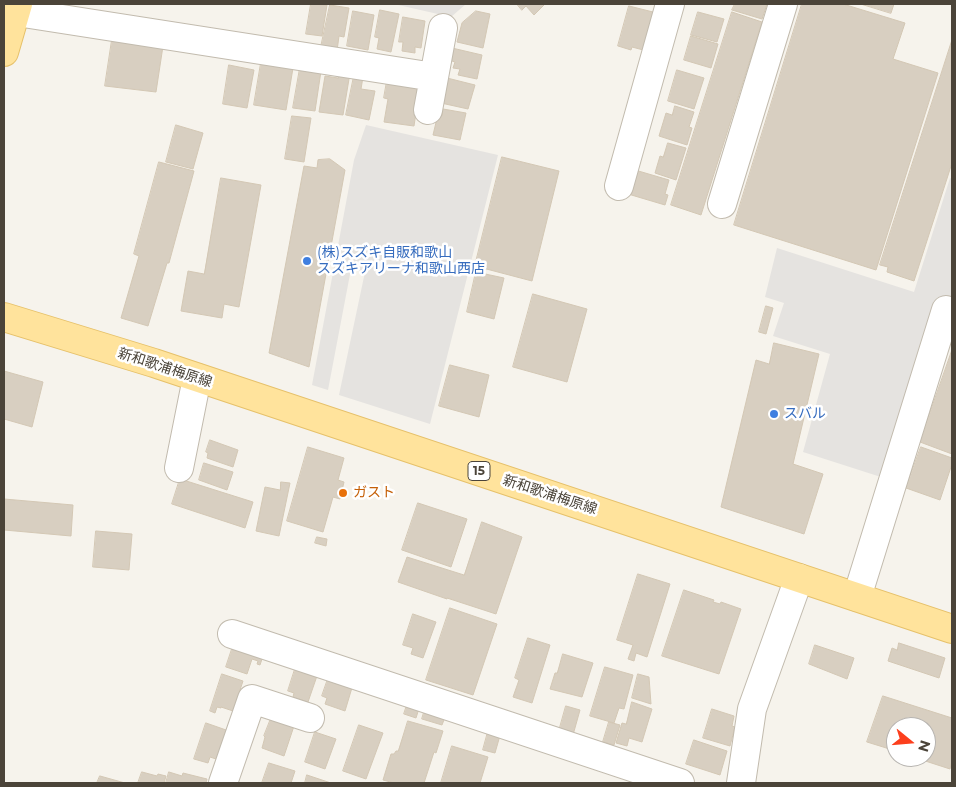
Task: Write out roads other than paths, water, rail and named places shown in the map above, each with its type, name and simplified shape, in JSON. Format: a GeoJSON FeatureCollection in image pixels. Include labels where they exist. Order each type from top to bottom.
{"type":"FeatureCollection","features":[{"type":"Feature","properties":{"kind":"main road"},"geometry":{"type":"LineString","coordinates":[[4,52],[13,8]]}},
{"type":"Feature","properties":{"kind":"main road","name":"新和歌浦梅原線"},"geometry":{"type":"LineString","coordinates":[[4,317],[154,363],[952,629]]}},
{"type":"Feature","properties":{"kind":"street"},"geometry":{"type":"LineString","coordinates":[[620,186],[670,4]]}},
{"type":"Feature","properties":{"kind":"street"},"geometry":{"type":"LineString","coordinates":[[722,204],[783,4]]}},
{"type":"Feature","properties":{"kind":"street"},"geometry":{"type":"LineString","coordinates":[[13,8],[434,77]]}},
{"type":"Feature","properties":{"kind":"street"},"geometry":{"type":"LineString","coordinates":[[428,110],[443,28]]}},
{"type":"Feature","properties":{"kind":"street"},"geometry":{"type":"LineString","coordinates":[[857,597],[946,310]]}},
{"type":"Feature","properties":{"kind":"street"},"geometry":{"type":"LineString","coordinates":[[179,468],[197,378]]}},
{"type":"Feature","properties":{"kind":"street"},"geometry":{"type":"LineString","coordinates":[[740,783],[752,708],[799,578]]}},
{"type":"Feature","properties":{"kind":"street"},"geometry":{"type":"LineString","coordinates":[[232,634],[680,783]]}},
{"type":"Feature","properties":{"kind":"street"},"geometry":{"type":"LineString","coordinates":[[223,783],[252,699],[310,718]]}},
{"type":"Feature","properties":{"kind":"place","name":"(株)スズキ自販和歌山 スズキアリーナ和歌山西店"},"geometry":{"type":"Point","coordinates":[307,261]}},
{"type":"Feature","properties":{"kind":"place","name":"スバル"},"geometry":{"type":"Point","coordinates":[774,414]}},
{"type":"Feature","properties":{"kind":"place","name":"ガスト"},"geometry":{"type":"Point","coordinates":[343,493]}}]}
